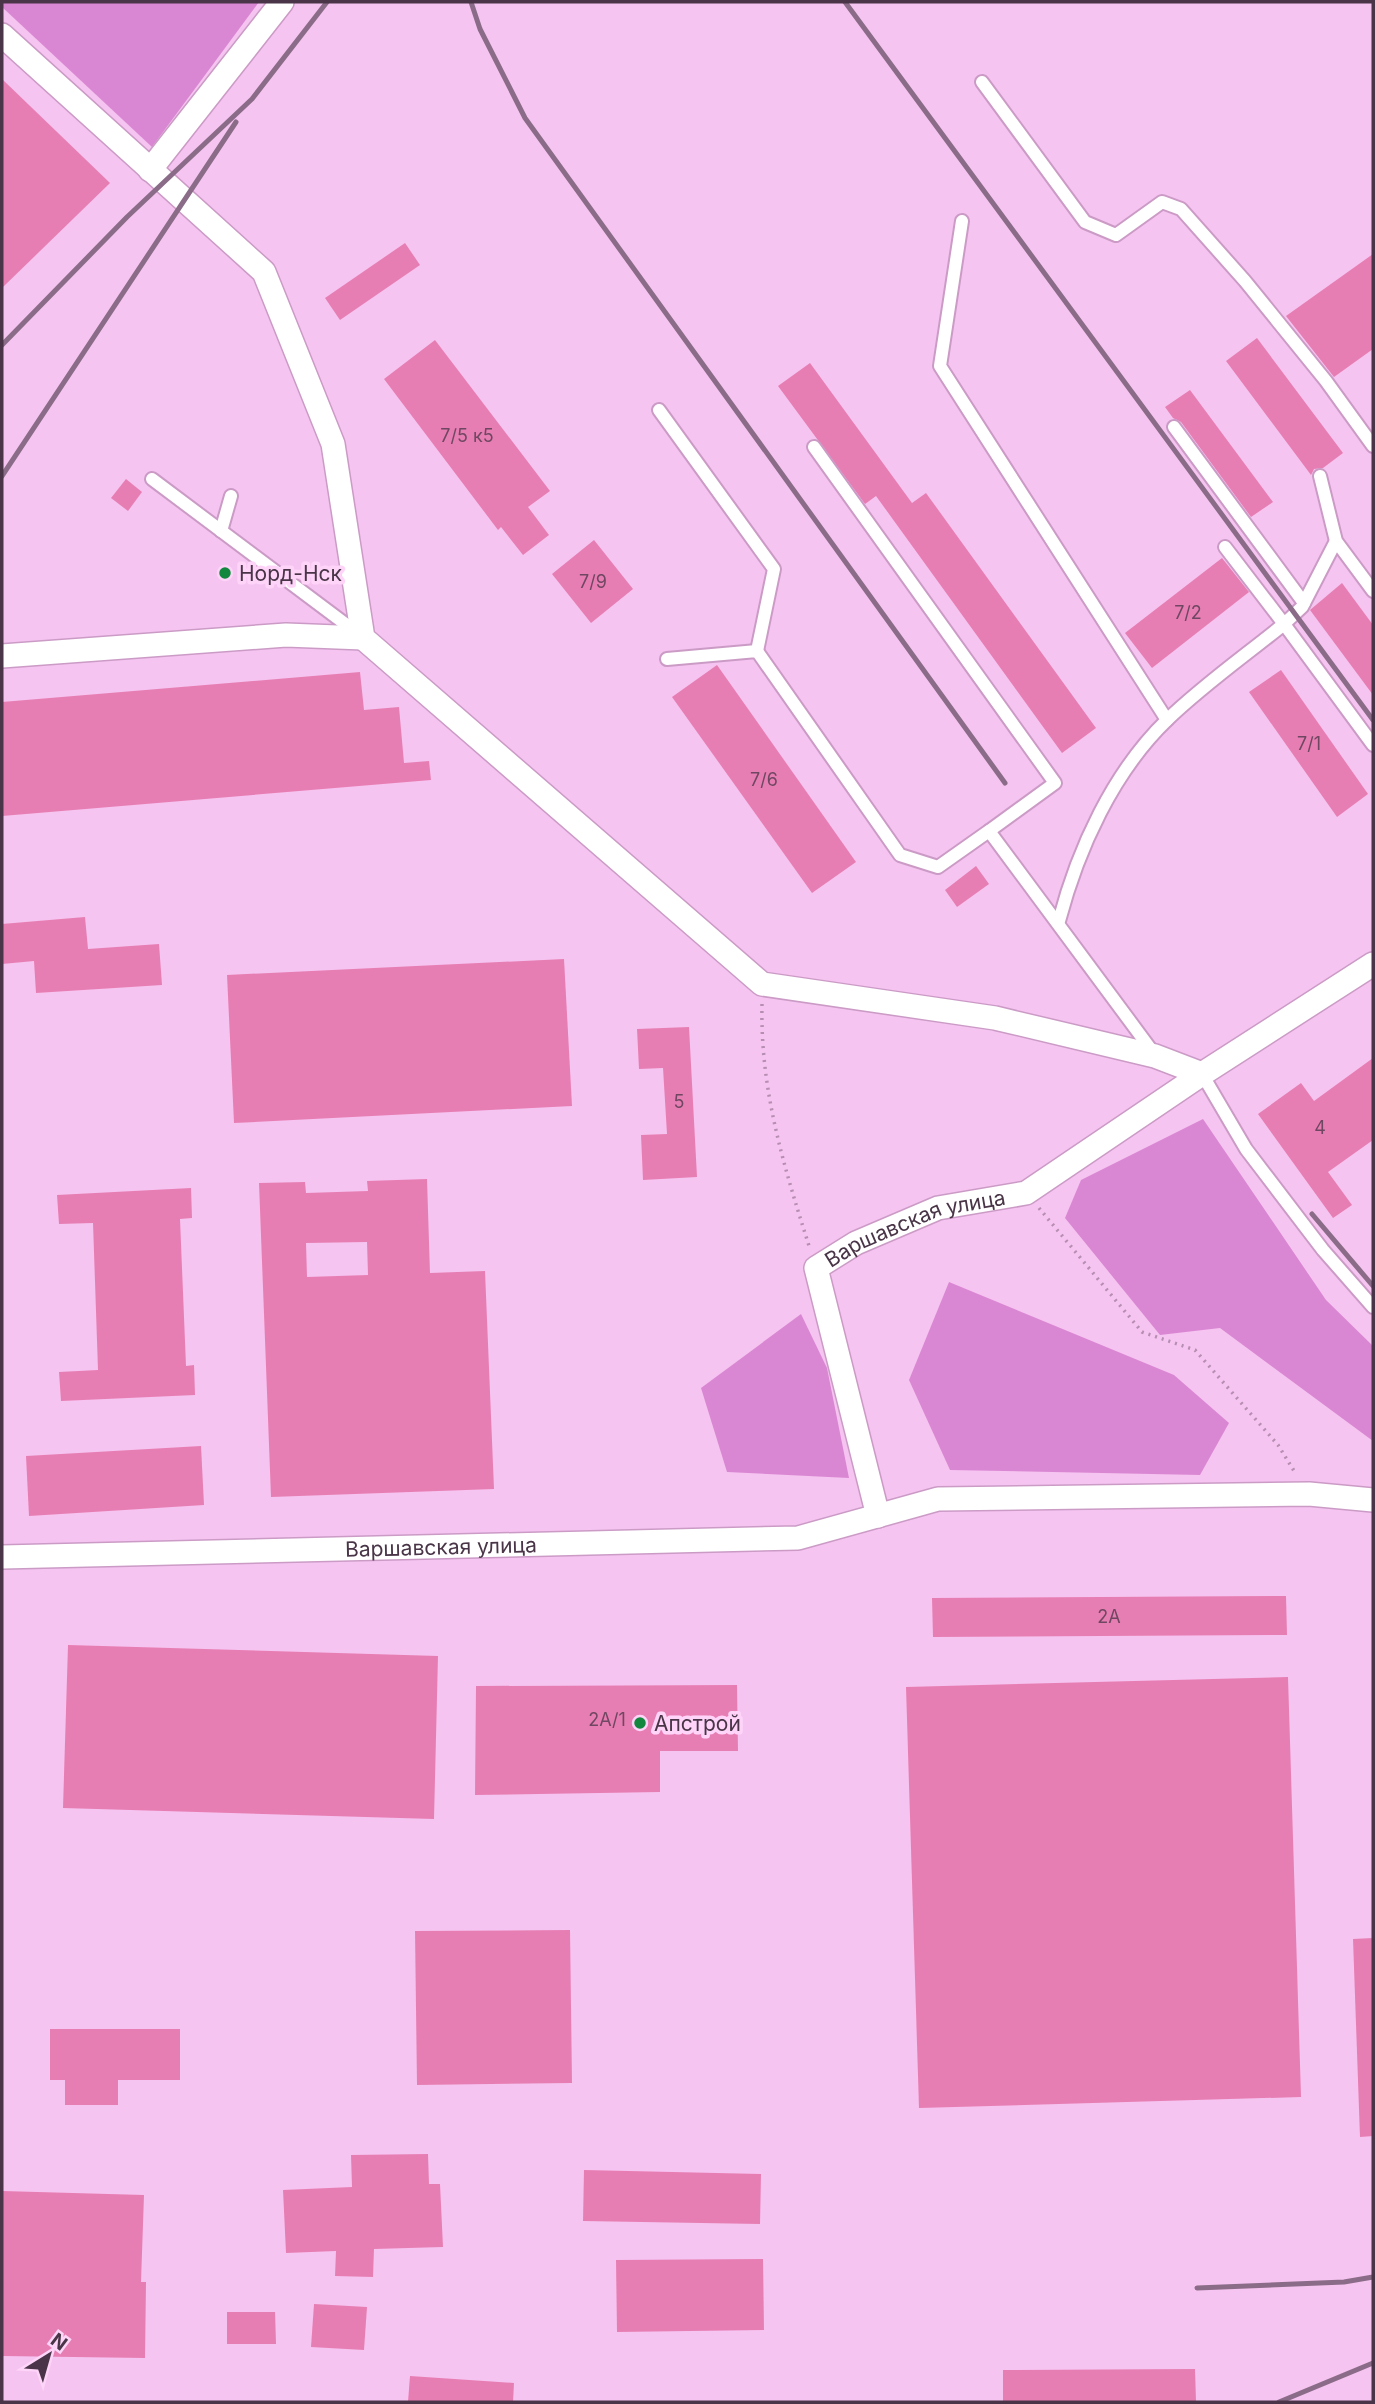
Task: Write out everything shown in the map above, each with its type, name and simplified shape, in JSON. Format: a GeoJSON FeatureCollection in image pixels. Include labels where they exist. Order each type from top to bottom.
{"type":"FeatureCollection","features":[{"type":"Feature","properties":{"kind":"street"},"geometry":{"type":"LineString","coordinates":[[150,170],[282,2]]}},
{"type":"Feature","properties":{"kind":"street"},"geometry":{"type":"LineString","coordinates":[[2,35],[264,272],[333,444],[363,638]]}},
{"type":"Feature","properties":{"kind":"street"},"geometry":{"type":"LineString","coordinates":[[2,656],[286,635],[363,638],[762,984],[995,1018],[1156,1055],[1202,1074]]}},
{"type":"Feature","properties":{"kind":"street","name":"Варшавская улица"},"geometry":{"type":"LineString","coordinates":[[878,1516],[816,1268],[856,1243],[938,1208],[1026,1193],[1202,1074],[1373,964]]}},
{"type":"Feature","properties":{"kind":"street","name":"Варшавская улица"},"geometry":{"type":"LineString","coordinates":[[2,1557],[798,1538],[938,1499],[1309,1494],[1373,1500]]}},
{"type":"Feature","properties":{"kind":"lane"},"geometry":{"type":"LineString","coordinates":[[982,82],[1085,222],[1116,235],[1162,202],[1181,209],[1245,281],[1326,381],[1373,446]]}},
{"type":"Feature","properties":{"kind":"lane"},"geometry":{"type":"LineString","coordinates":[[962,222],[940,366],[1167,720]]}},
{"type":"Feature","properties":{"kind":"lane"},"geometry":{"type":"LineString","coordinates":[[659,410],[774,569],[757,651],[900,855],[938,867],[1055,783],[814,447]]}},
{"type":"Feature","properties":{"kind":"lane"},"geometry":{"type":"LineString","coordinates":[[1174,427],[1304,603]]}},
{"type":"Feature","properties":{"kind":"lane"},"geometry":{"type":"LineString","coordinates":[[1320,476],[1336,541],[1373,591]]}},
{"type":"Feature","properties":{"kind":"lane"},"geometry":{"type":"LineString","coordinates":[[152,479],[363,638]]}},
{"type":"Feature","properties":{"kind":"lane"},"geometry":{"type":"LineString","coordinates":[[221,531],[231,496]]}},
{"type":"Feature","properties":{"kind":"lane"},"geometry":{"type":"LineString","coordinates":[[1059,921],[1076,860],[1116,785],[1167,720],[1284,624],[1304,603],[1336,541]]}},
{"type":"Feature","properties":{"kind":"lane"},"geometry":{"type":"LineString","coordinates":[[1226,547],[1373,745]]}},
{"type":"Feature","properties":{"kind":"lane"},"geometry":{"type":"LineString","coordinates":[[667,659],[757,651]]}},
{"type":"Feature","properties":{"kind":"lane"},"geometry":{"type":"LineString","coordinates":[[989,831],[1059,921],[1156,1055]]}},
{"type":"Feature","properties":{"kind":"lane"},"geometry":{"type":"LineString","coordinates":[[1202,1074],[1246,1149],[1322,1250],[1373,1307]]}},
{"type":"Feature","properties":{"kind":"path"},"geometry":{"type":"LineString","coordinates":[[762,984],[761,1052],[774,1128],[816,1268]]}},
{"type":"Feature","properties":{"kind":"path"},"geometry":{"type":"LineString","coordinates":[[1026,1193],[1142,1332],[1195,1350],[1278,1446],[1309,1494]]}},
{"type":"Feature","properties":{"kind":"shaded area"},"geometry":{"type":"Polygon","coordinates":[[[2,2],[259,2],[152,147],[2,7],[2,2]]]}},
{"type":"Feature","properties":{"kind":"shaded area"},"geometry":{"type":"Polygon","coordinates":[[[1203,1119],[1326,1300],[1373,1346],[1373,1441],[1220,1328],[1160,1335],[1065,1218],[1081,1180],[1203,1119]]]}},
{"type":"Feature","properties":{"kind":"shaded area"},"geometry":{"type":"Polygon","coordinates":[[[949,1282],[1174,1375],[1229,1423],[1200,1475],[950,1470],[909,1380],[949,1282]]]}},
{"type":"Feature","properties":{"kind":"shaded area"},"geometry":{"type":"Polygon","coordinates":[[[801,1314],[827,1368],[849,1478],[727,1472],[701,1388],[801,1314]]]}},
{"type":"Feature","properties":{"kind":"building"},"geometry":{"type":"Polygon","coordinates":[[[2,79],[110,183],[2,288],[2,79]]]}},
{"type":"Feature","properties":{"kind":"building"},"geometry":{"type":"Polygon","coordinates":[[[405,243],[420,265],[340,320],[325,298],[405,243]]]}},
{"type":"Feature","properties":{"kind":"building"},"geometry":{"type":"Polygon","coordinates":[[[1373,254],[1373,349],[1334,377],[1286,316],[1373,254]]]}},
{"type":"Feature","properties":{"kind":"building"},"geometry":{"type":"Polygon","coordinates":[[[1257,338],[1343,453],[1323,468],[1314,469],[1311,475],[1226,361],[1257,338]]]}},
{"type":"Feature","properties":{"kind":"building"},"geometry":{"type":"Polygon","coordinates":[[[435,340],[550,491],[528,507],[549,535],[523,555],[501,527],[498,530],[384,379],[435,340]]]}},
{"type":"Feature","properties":{"kind":"building"},"geometry":{"type":"Polygon","coordinates":[[[810,363],[912,503],[926,493],[1096,728],[1062,753],[876,496],[865,504],[778,386],[810,363]]]}},
{"type":"Feature","properties":{"kind":"building"},"geometry":{"type":"Polygon","coordinates":[[[1190,390],[1273,502],[1251,517],[1181,422],[1173,418],[1165,407],[1190,390]]]}},
{"type":"Feature","properties":{"kind":"building"},"geometry":{"type":"Polygon","coordinates":[[[126,479],[142,492],[128,511],[111,498],[126,479]]]}},
{"type":"Feature","properties":{"kind":"building"},"geometry":{"type":"Polygon","coordinates":[[[594,540],[633,589],[591,623],[552,574],[594,540]]]}},
{"type":"Feature","properties":{"kind":"building"},"geometry":{"type":"Polygon","coordinates":[[[1222,558],[1249,592],[1152,668],[1125,633],[1222,558]]]}},
{"type":"Feature","properties":{"kind":"building"},"geometry":{"type":"Polygon","coordinates":[[[1342,583],[1373,625],[1373,695],[1310,610],[1342,583]]]}},
{"type":"Feature","properties":{"kind":"building"},"geometry":{"type":"Polygon","coordinates":[[[717,665],[856,862],[812,893],[672,697],[717,665]]]}},
{"type":"Feature","properties":{"kind":"building"},"geometry":{"type":"Polygon","coordinates":[[[1281,670],[1368,794],[1337,817],[1249,692],[1281,670]]]}},
{"type":"Feature","properties":{"kind":"building"},"geometry":{"type":"Polygon","coordinates":[[[360,672],[364,710],[399,707],[404,763],[429,761],[431,780],[2,816],[2,702],[360,672]]]}},
{"type":"Feature","properties":{"kind":"building"},"geometry":{"type":"Polygon","coordinates":[[[976,866],[989,884],[957,907],[945,890],[976,866]]]}},
{"type":"Feature","properties":{"kind":"building"},"geometry":{"type":"Polygon","coordinates":[[[85,917],[88,949],[159,944],[162,985],[36,993],[34,961],[2,964],[2,924],[85,917]]]}},
{"type":"Feature","properties":{"kind":"building"},"geometry":{"type":"Polygon","coordinates":[[[564,959],[572,1106],[234,1123],[227,975],[564,959]]]}},
{"type":"Feature","properties":{"kind":"building"},"geometry":{"type":"Polygon","coordinates":[[[689,1027],[697,1177],[643,1180],[641,1135],[667,1134],[663,1068],[639,1069],[637,1029],[689,1027]]]}},
{"type":"Feature","properties":{"kind":"building"},"geometry":{"type":"Polygon","coordinates":[[[1373,1058],[1373,1140],[1328,1172],[1352,1205],[1333,1218],[1258,1114],[1301,1083],[1314,1101],[1373,1058]]]}},
{"type":"Feature","properties":{"kind":"building"},"geometry":{"type":"Polygon","coordinates":[[[427,1179],[430,1273],[485,1271],[494,1489],[271,1497],[259,1183],[305,1182],[306,1193],[368,1191],[367,1181],[427,1179]],[[367,1242],[306,1243],[307,1277],[368,1275],[367,1242]]]}},
{"type":"Feature","properties":{"kind":"building"},"geometry":{"type":"Polygon","coordinates":[[[191,1188],[192,1218],[180,1219],[186,1366],[194,1365],[195,1395],[61,1401],[59,1372],[98,1370],[93,1223],[59,1224],[57,1195],[191,1188]]]}},
{"type":"Feature","properties":{"kind":"building"},"geometry":{"type":"Polygon","coordinates":[[[201,1446],[204,1505],[29,1516],[26,1456],[201,1446]]]}},
{"type":"Feature","properties":{"kind":"building"},"geometry":{"type":"Polygon","coordinates":[[[1286,1596],[1287,1635],[933,1637],[932,1598],[1286,1596]]]}},
{"type":"Feature","properties":{"kind":"building"},"geometry":{"type":"Polygon","coordinates":[[[68,1645],[438,1656],[434,1819],[63,1808],[68,1645]]]}},
{"type":"Feature","properties":{"kind":"building"},"geometry":{"type":"Polygon","coordinates":[[[1288,1677],[1301,2097],[919,2108],[906,1687],[1288,1677]]]}},
{"type":"Feature","properties":{"kind":"building"},"geometry":{"type":"Polygon","coordinates":[[[737,1685],[738,1751],[660,1751],[660,1792],[475,1795],[476,1686],[737,1685]]]}},
{"type":"Feature","properties":{"kind":"building"},"geometry":{"type":"Polygon","coordinates":[[[570,1930],[572,2083],[417,2085],[415,1931],[570,1930]]]}},
{"type":"Feature","properties":{"kind":"building"},"geometry":{"type":"Polygon","coordinates":[[[1373,1938],[1373,2136],[1360,2137],[1353,1939],[1373,1938]]]}},
{"type":"Feature","properties":{"kind":"building"},"geometry":{"type":"Polygon","coordinates":[[[50,2029],[180,2029],[180,2080],[118,2080],[118,2105],[65,2105],[65,2080],[50,2080],[50,2029]]]}},
{"type":"Feature","properties":{"kind":"building"},"geometry":{"type":"Polygon","coordinates":[[[428,2154],[429,2184],[440,2184],[443,2247],[374,2249],[373,2277],[335,2276],[336,2251],[286,2253],[283,2190],[352,2187],[351,2155],[428,2154]]]}},
{"type":"Feature","properties":{"kind":"building"},"geometry":{"type":"Polygon","coordinates":[[[584,2170],[761,2174],[760,2224],[583,2221],[584,2170]]]}},
{"type":"Feature","properties":{"kind":"building"},"geometry":{"type":"Polygon","coordinates":[[[2,2191],[144,2195],[141,2282],[146,2282],[145,2358],[2,2356],[2,2191]]]}},
{"type":"Feature","properties":{"kind":"building"},"geometry":{"type":"Polygon","coordinates":[[[763,2259],[764,2330],[617,2332],[616,2260],[763,2259]]]}},
{"type":"Feature","properties":{"kind":"building"},"geometry":{"type":"Polygon","coordinates":[[[314,2304],[367,2307],[364,2350],[311,2347],[314,2304]]]}},
{"type":"Feature","properties":{"kind":"building"},"geometry":{"type":"Polygon","coordinates":[[[227,2312],[275,2312],[276,2344],[227,2344],[227,2312]]]}},
{"type":"Feature","properties":{"kind":"building"},"geometry":{"type":"Polygon","coordinates":[[[1195,2369],[1196,2402],[1003,2402],[1003,2370],[1195,2369]]]}},
{"type":"Feature","properties":{"kind":"building"},"geometry":{"type":"Polygon","coordinates":[[[410,2376],[514,2383],[513,2402],[408,2402],[410,2376]]]}},
{"type":"Feature","properties":{"kind":"railway"},"geometry":{"type":"LineString","coordinates":[[2,345],[127,217],[252,99],[327,2]]}},
{"type":"Feature","properties":{"kind":"railway"},"geometry":{"type":"LineString","coordinates":[[471,2],[480,29],[525,118],[1005,783]]}},
{"type":"Feature","properties":{"kind":"railway"},"geometry":{"type":"LineString","coordinates":[[845,2],[1373,720]]}},
{"type":"Feature","properties":{"kind":"railway"},"geometry":{"type":"LineString","coordinates":[[2,476],[236,122]]}},
{"type":"Feature","properties":{"kind":"railway"},"geometry":{"type":"LineString","coordinates":[[1312,1214],[1373,1286]]}},
{"type":"Feature","properties":{"kind":"railway"},"geometry":{"type":"LineString","coordinates":[[1197,2288],[1344,2282],[1373,2277]]}},
{"type":"Feature","properties":{"kind":"railway"},"geometry":{"type":"LineString","coordinates":[[1279,2402],[1373,2363]]}},
{"type":"Feature","properties":{"kind":"place","name":"Норд-Нск"},"geometry":{"type":"Point","coordinates":[225,573]}},
{"type":"Feature","properties":{"kind":"place","name":"Апстрой"},"geometry":{"type":"Point","coordinates":[640,1723]}}]}
